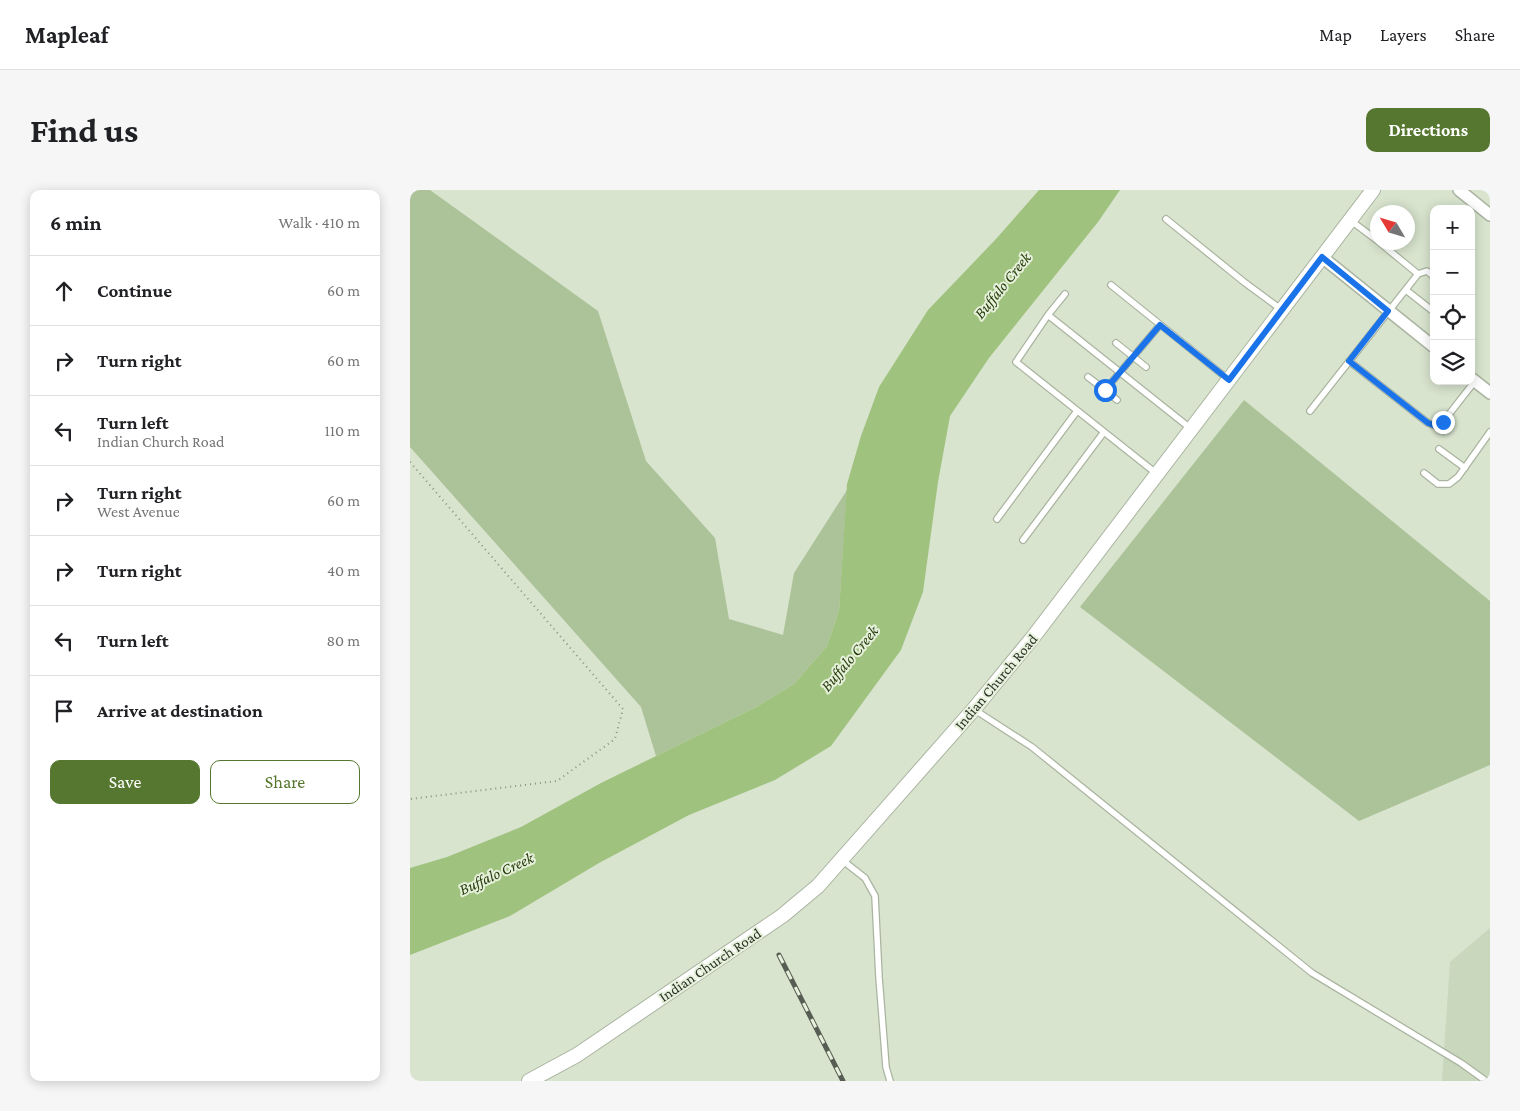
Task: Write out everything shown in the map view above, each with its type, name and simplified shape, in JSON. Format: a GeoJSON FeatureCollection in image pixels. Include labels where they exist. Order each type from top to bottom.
{"type":"FeatureCollection","features":[{"type":"Feature","properties":{"kind":"street","name":"Indian Church Road"},"geometry":{"type":"LineString","coordinates":[[529,1081],[577,1055],[782,916],[818,886],[974,709],[1034,636],[1373,190]]}},
{"type":"Feature","properties":{"kind":"street"},"geometry":{"type":"LineString","coordinates":[[1459,190],[1490,215]]}},
{"type":"Feature","properties":{"kind":"street"},"geometry":{"type":"LineString","coordinates":[[1322,257],[1430,344]]}},
{"type":"Feature","properties":{"kind":"street"},"geometry":{"type":"LineString","coordinates":[[1475,381],[1490,393]]}},
{"type":"Feature","properties":{"kind":"lane"},"geometry":{"type":"LineString","coordinates":[[1166,219],[1282,310]]}},
{"type":"Feature","properties":{"kind":"lane"},"geometry":{"type":"LineString","coordinates":[[1350,220],[1370,236]]}},
{"type":"Feature","properties":{"kind":"lane"},"geometry":{"type":"LineString","coordinates":[[1388,250],[1418,274]]}},
{"type":"Feature","properties":{"kind":"lane"},"geometry":{"type":"LineString","coordinates":[[1310,411],[1418,274],[1427,271],[1430,274]]}},
{"type":"Feature","properties":{"kind":"lane"},"geometry":{"type":"LineString","coordinates":[[1111,286],[1229,380]]}},
{"type":"Feature","properties":{"kind":"lane"},"geometry":{"type":"LineString","coordinates":[[1406,290],[1430,309]]}},
{"type":"Feature","properties":{"kind":"lane"},"geometry":{"type":"LineString","coordinates":[[1065,294],[1048,315],[1016,362],[1158,475]]}},
{"type":"Feature","properties":{"kind":"lane"},"geometry":{"type":"LineString","coordinates":[[1048,315],[1192,430]]}},
{"type":"Feature","properties":{"kind":"lane"},"geometry":{"type":"LineString","coordinates":[[1105,390],[1160,325]]}},
{"type":"Feature","properties":{"kind":"lane"},"geometry":{"type":"LineString","coordinates":[[1116,343],[1146,367]]}},
{"type":"Feature","properties":{"kind":"lane"},"geometry":{"type":"LineString","coordinates":[[1349,361],[1428,423],[1436,426],[1443,422],[1469,385]]}},
{"type":"Feature","properties":{"kind":"lane"},"geometry":{"type":"LineString","coordinates":[[1088,377],[1118,400]]}},
{"type":"Feature","properties":{"kind":"lane"},"geometry":{"type":"LineString","coordinates":[[997,520],[1077,411]]}},
{"type":"Feature","properties":{"kind":"lane"},"geometry":{"type":"LineString","coordinates":[[1023,540],[1104,432]]}},
{"type":"Feature","properties":{"kind":"lane"},"geometry":{"type":"LineString","coordinates":[[1424,473],[1438,484],[1444,485],[1454,481],[1490,432]]}},
{"type":"Feature","properties":{"kind":"lane"},"geometry":{"type":"LineString","coordinates":[[1439,449],[1465,468]]}},
{"type":"Feature","properties":{"kind":"lane"},"geometry":{"type":"LineString","coordinates":[[974,709],[1032,747],[1312,973],[1486,1081]]}},
{"type":"Feature","properties":{"kind":"lane"},"geometry":{"type":"LineString","coordinates":[[842,860],[865,878],[876,896],[879,977],[886,1067],[890,1081]]}},
{"type":"Feature","properties":{"kind":"path"},"geometry":{"type":"LineString","coordinates":[[410,462],[623,709],[615,739],[557,781],[410,799]]}},
{"type":"Feature","properties":{"kind":"shaded area"},"geometry":{"type":"Polygon","coordinates":[[[410,190],[430,190],[598,311],[646,461],[715,538],[729,619],[783,635],[794,573],[847,490],[839,611],[827,646],[794,684],[758,706],[656,756],[641,707],[410,447],[410,190]]]}},
{"type":"Feature","properties":{"kind":"shaded area"},"geometry":{"type":"Polygon","coordinates":[[[1244,400],[1490,601],[1490,765],[1359,821],[1080,607],[1244,400]]]}},
{"type":"Feature","properties":{"kind":"shaded area"},"geometry":{"type":"Polygon","coordinates":[[[1490,928],[1490,1081],[1442,1081],[1450,962],[1490,928]]]}},
{"type":"Feature","properties":{"kind":"water","name":"Buffalo Creek"},"geometry":{"type":"Polygon","coordinates":[[[1039,190],[1120,190],[1098,222],[989,358],[950,416],[938,482],[923,592],[901,650],[831,746],[775,780],[689,815],[599,863],[510,916],[410,955],[410,868],[447,857],[521,827],[601,783],[758,706],[794,684],[827,646],[839,611],[847,484],[861,436],[879,387],[928,310],[996,239],[1039,190]]]}},
{"type":"Feature","properties":{"kind":"railway"},"geometry":{"type":"LineString","coordinates":[[779,955],[843,1081]]}},
{"type":"Feature","properties":{"kind":"route"},"geometry":{"type":"LineString","coordinates":[[1105,390],[1160,325],[1229,380],[1322,257],[1388,311],[1349,361],[1428,423],[1436,426],[1443,422]]}}]}
